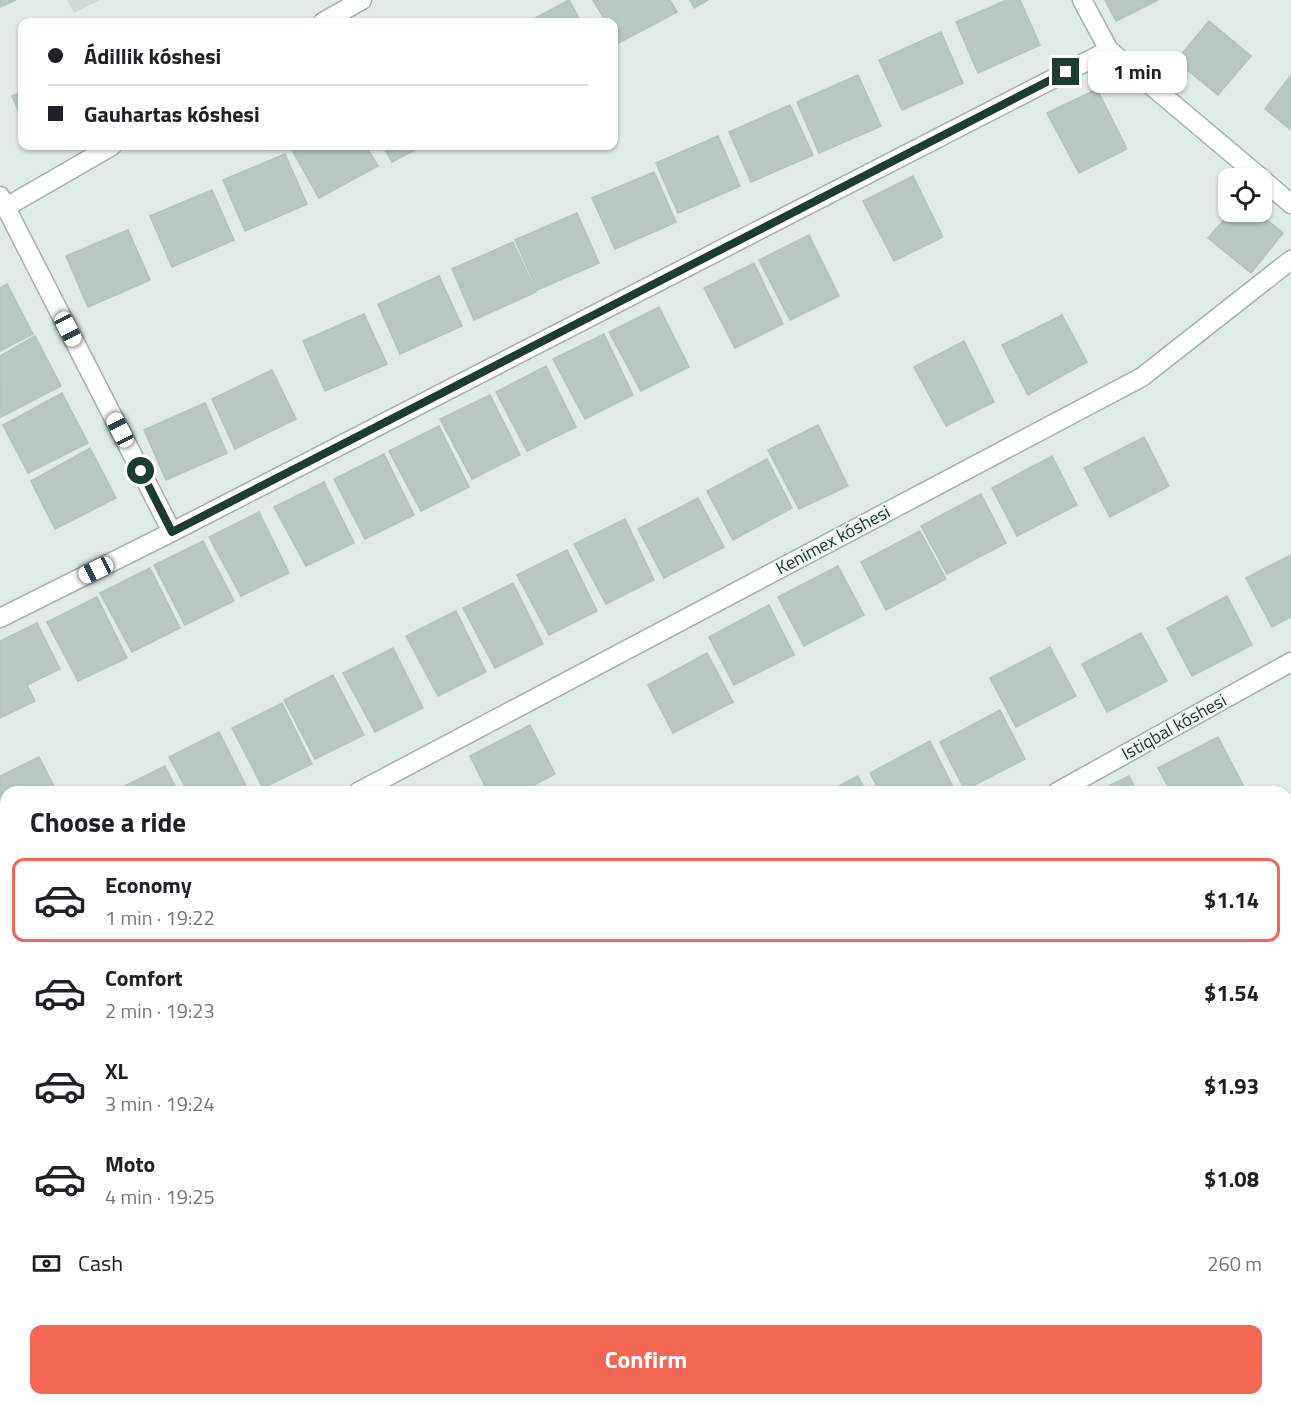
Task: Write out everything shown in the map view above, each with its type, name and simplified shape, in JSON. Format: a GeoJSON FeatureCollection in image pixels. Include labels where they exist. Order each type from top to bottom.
{"type":"FeatureCollection","features":[{"type":"Feature","properties":{"kind":"street"},"geometry":{"type":"LineString","coordinates":[[330,18],[362,0]]}},
{"type":"Feature","properties":{"kind":"street"},"geometry":{"type":"LineString","coordinates":[[1082,0],[1109,50],[1248,168]]}},
{"type":"Feature","properties":{"kind":"street"},"geometry":{"type":"LineString","coordinates":[[0,618],[172,532],[1109,50]]}},
{"type":"Feature","properties":{"kind":"street"},"geometry":{"type":"LineString","coordinates":[[104,150],[3,202],[172,532]]}},
{"type":"Feature","properties":{"kind":"street"},"geometry":{"type":"LineString","coordinates":[[1272,188],[1291,204]]}},
{"type":"Feature","properties":{"kind":"street","name":"Kenimex kóshesi"},"geometry":{"type":"LineString","coordinates":[[369,786],[1142,377],[1291,260]]}},
{"type":"Feature","properties":{"kind":"street","name":"Istiqbal kóshesi"},"geometry":{"type":"LineString","coordinates":[[1068,786],[1291,662]]}},
{"type":"Feature","properties":{"kind":"shaded area"},"geometry":{"type":"Polygon","coordinates":[[[67,0],[100,0],[74,13],[67,0]]]}},
{"type":"Feature","properties":{"kind":"building"},"geometry":{"type":"Polygon","coordinates":[[[0,0],[16,0],[0,7],[0,0]]]}},
{"type":"Feature","properties":{"kind":"building"},"geometry":{"type":"Polygon","coordinates":[[[569,0],[579,18],[535,18],[569,0]]]}},
{"type":"Feature","properties":{"kind":"building"},"geometry":{"type":"Polygon","coordinates":[[[593,0],[670,0],[677,12],[618,43],[618,18],[604,18],[593,0]]]}},
{"type":"Feature","properties":{"kind":"building"},"geometry":{"type":"Polygon","coordinates":[[[690,0],[708,0],[694,8],[690,0]]]}},
{"type":"Feature","properties":{"kind":"building"},"geometry":{"type":"Polygon","coordinates":[[[1007,0],[1020,0],[1040,45],[978,73],[956,22],[1007,0]]]}},
{"type":"Feature","properties":{"kind":"building"},"geometry":{"type":"Polygon","coordinates":[[[1105,0],[1158,0],[1116,21],[1105,0]]]}},
{"type":"Feature","properties":{"kind":"building"},"geometry":{"type":"Polygon","coordinates":[[[1209,21],[1251,56],[1218,95],[1176,61],[1209,21]]]}},
{"type":"Feature","properties":{"kind":"building"},"geometry":{"type":"Polygon","coordinates":[[[941,32],[963,83],[902,110],[879,60],[941,32]]]}},
{"type":"Feature","properties":{"kind":"building"},"geometry":{"type":"Polygon","coordinates":[[[858,75],[881,126],[819,153],[797,102],[858,75]]]}},
{"type":"Feature","properties":{"kind":"building"},"geometry":{"type":"Polygon","coordinates":[[[1291,75],[1291,130],[1265,109],[1291,75]]]}},
{"type":"Feature","properties":{"kind":"building"},"geometry":{"type":"Polygon","coordinates":[[[1097,89],[1127,149],[1079,173],[1047,113],[1097,89]]]}},
{"type":"Feature","properties":{"kind":"building"},"geometry":{"type":"Polygon","coordinates":[[[18,94],[18,110],[12,96],[18,94]]]}},
{"type":"Feature","properties":{"kind":"building"},"geometry":{"type":"Polygon","coordinates":[[[790,105],[813,155],[751,182],[729,132],[790,105]]]}},
{"type":"Feature","properties":{"kind":"building"},"geometry":{"type":"Polygon","coordinates":[[[718,136],[740,186],[678,213],[656,163],[718,136]]]}},
{"type":"Feature","properties":{"kind":"building"},"geometry":{"type":"Polygon","coordinates":[[[292,150],[368,150],[378,166],[319,198],[292,150]]]}},
{"type":"Feature","properties":{"kind":"building"},"geometry":{"type":"Polygon","coordinates":[[[385,150],[415,150],[392,162],[385,150]]]}},
{"type":"Feature","properties":{"kind":"building"},"geometry":{"type":"Polygon","coordinates":[[[285,154],[307,204],[245,231],[223,180],[285,154]]]}},
{"type":"Feature","properties":{"kind":"building"},"geometry":{"type":"Polygon","coordinates":[[[654,172],[676,222],[615,249],[592,198],[654,172]]]}},
{"type":"Feature","properties":{"kind":"building"},"geometry":{"type":"Polygon","coordinates":[[[913,176],[943,237],[894,261],[863,201],[913,176]]]}},
{"type":"Feature","properties":{"kind":"building"},"geometry":{"type":"Polygon","coordinates":[[[212,190],[234,240],[172,267],[150,216],[212,190]]]}},
{"type":"Feature","properties":{"kind":"building"},"geometry":{"type":"Polygon","coordinates":[[[577,213],[599,263],[537,290],[515,240],[577,213]]]}},
{"type":"Feature","properties":{"kind":"building"},"geometry":{"type":"Polygon","coordinates":[[[1222,222],[1269,222],[1283,233],[1251,273],[1208,238],[1222,222]]]}},
{"type":"Feature","properties":{"kind":"building"},"geometry":{"type":"Polygon","coordinates":[[[128,230],[150,280],[88,307],[66,256],[128,230]]]}},
{"type":"Feature","properties":{"kind":"building"},"geometry":{"type":"Polygon","coordinates":[[[809,235],[839,296],[790,320],[759,260],[809,235]]]}},
{"type":"Feature","properties":{"kind":"building"},"geometry":{"type":"Polygon","coordinates":[[[513,242],[536,292],[474,320],[452,269],[513,242]]]}},
{"type":"Feature","properties":{"kind":"building"},"geometry":{"type":"Polygon","coordinates":[[[754,263],[783,324],[735,348],[704,288],[754,263]]]}},
{"type":"Feature","properties":{"kind":"building"},"geometry":{"type":"Polygon","coordinates":[[[439,276],[462,326],[400,354],[378,304],[439,276]]]}},
{"type":"Feature","properties":{"kind":"building"},"geometry":{"type":"Polygon","coordinates":[[[7,284],[33,334],[0,351],[0,288],[7,284]]]}},
{"type":"Feature","properties":{"kind":"building"},"geometry":{"type":"Polygon","coordinates":[[[659,307],[689,367],[641,391],[609,332],[659,307]]]}},
{"type":"Feature","properties":{"kind":"building"},"geometry":{"type":"Polygon","coordinates":[[[364,314],[387,364],[325,391],[303,341],[364,314]]]}},
{"type":"Feature","properties":{"kind":"building"},"geometry":{"type":"Polygon","coordinates":[[[1062,315],[1087,362],[1028,395],[1002,345],[1062,315]]]}},
{"type":"Feature","properties":{"kind":"building"},"geometry":{"type":"Polygon","coordinates":[[[604,334],[633,395],[585,419],[553,359],[604,334]]]}},
{"type":"Feature","properties":{"kind":"building"},"geometry":{"type":"Polygon","coordinates":[[[35,336],[61,386],[1,417],[0,356],[35,336]]]}},
{"type":"Feature","properties":{"kind":"building"},"geometry":{"type":"Polygon","coordinates":[[[964,341],[994,402],[946,426],[914,367],[964,341]]]}},
{"type":"Feature","properties":{"kind":"building"},"geometry":{"type":"Polygon","coordinates":[[[546,366],[576,427],[527,451],[496,392],[546,366]]]}},
{"type":"Feature","properties":{"kind":"building"},"geometry":{"type":"Polygon","coordinates":[[[272,370],[296,419],[235,449],[212,399],[272,370]]]}},
{"type":"Feature","properties":{"kind":"building"},"geometry":{"type":"Polygon","coordinates":[[[62,393],[88,443],[28,473],[3,425],[62,393]]]}},
{"type":"Feature","properties":{"kind":"building"},"geometry":{"type":"Polygon","coordinates":[[[490,395],[520,455],[472,479],[440,419],[490,395]]]}},
{"type":"Feature","properties":{"kind":"building"},"geometry":{"type":"Polygon","coordinates":[[[205,403],[227,453],[166,480],[144,430],[205,403]]]}},
{"type":"Feature","properties":{"kind":"building"},"geometry":{"type":"Polygon","coordinates":[[[818,425],[848,486],[799,509],[768,450],[818,425]]]}},
{"type":"Feature","properties":{"kind":"building"},"geometry":{"type":"Polygon","coordinates":[[[439,426],[469,487],[421,511],[389,451],[439,426]]]}},
{"type":"Feature","properties":{"kind":"building"},"geometry":{"type":"Polygon","coordinates":[[[1144,437],[1169,486],[1110,517],[1084,468],[1144,437]]]}},
{"type":"Feature","properties":{"kind":"building"},"geometry":{"type":"Polygon","coordinates":[[[90,448],[116,498],[55,529],[31,481],[90,448]]]}},
{"type":"Feature","properties":{"kind":"building"},"geometry":{"type":"Polygon","coordinates":[[[384,454],[414,515],[365,539],[334,479],[384,454]]]}},
{"type":"Feature","properties":{"kind":"building"},"geometry":{"type":"Polygon","coordinates":[[[1052,456],[1077,505],[1017,536],[992,488],[1052,456]]]}},
{"type":"Feature","properties":{"kind":"building"},"geometry":{"type":"Polygon","coordinates":[[[767,459],[792,508],[733,540],[707,491],[767,459]]]}},
{"type":"Feature","properties":{"kind":"building"},"geometry":{"type":"Polygon","coordinates":[[[324,482],[354,543],[306,566],[274,507],[324,482]]]}},
{"type":"Feature","properties":{"kind":"building"},"geometry":{"type":"Polygon","coordinates":[[[981,494],[1006,543],[947,574],[921,526],[981,494]]]}},
{"type":"Feature","properties":{"kind":"building"},"geometry":{"type":"Polygon","coordinates":[[[698,498],[724,547],[664,578],[638,529],[698,498]]]}},
{"type":"Feature","properties":{"kind":"building"},"geometry":{"type":"Polygon","coordinates":[[[259,512],[289,573],[241,596],[209,537],[259,512]]]}},
{"type":"Feature","properties":{"kind":"building"},"geometry":{"type":"Polygon","coordinates":[[[625,519],[654,580],[606,604],[574,544],[625,519]]]}},
{"type":"Feature","properties":{"kind":"building"},"geometry":{"type":"Polygon","coordinates":[[[920,531],[946,579],[886,610],[861,562],[920,531]]]}},
{"type":"Feature","properties":{"kind":"building"},"geometry":{"type":"Polygon","coordinates":[[[203,541],[234,601],[185,625],[154,565],[203,541]]]}},
{"type":"Feature","properties":{"kind":"building"},"geometry":{"type":"Polygon","coordinates":[[[567,550],[597,611],[549,635],[517,575],[567,550]]]}},
{"type":"Feature","properties":{"kind":"building"},"geometry":{"type":"Polygon","coordinates":[[[1291,555],[1291,617],[1272,627],[1246,578],[1291,555]]]}},
{"type":"Feature","properties":{"kind":"building"},"geometry":{"type":"Polygon","coordinates":[[[838,566],[864,615],[804,646],[778,597],[838,566]]]}},
{"type":"Feature","properties":{"kind":"building"},"geometry":{"type":"Polygon","coordinates":[[[150,568],[180,628],[132,652],[100,593],[150,568]]]}},
{"type":"Feature","properties":{"kind":"building"},"geometry":{"type":"Polygon","coordinates":[[[513,583],[543,644],[495,668],[463,608],[513,583]]]}},
{"type":"Feature","properties":{"kind":"building"},"geometry":{"type":"Polygon","coordinates":[[[1227,596],[1252,645],[1192,676],[1167,628],[1227,596]]]}},
{"type":"Feature","properties":{"kind":"building"},"geometry":{"type":"Polygon","coordinates":[[[97,597],[127,658],[78,681],[47,622],[97,597]]]}},
{"type":"Feature","properties":{"kind":"building"},"geometry":{"type":"Polygon","coordinates":[[[769,605],[794,655],[734,685],[709,637],[769,605]]]}},
{"type":"Feature","properties":{"kind":"building"},"geometry":{"type":"Polygon","coordinates":[[[456,611],[486,672],[438,696],[406,636],[456,611]]]}},
{"type":"Feature","properties":{"kind":"building"},"geometry":{"type":"Polygon","coordinates":[[[37,623],[60,669],[27,685],[35,701],[0,718],[0,641],[37,623]]]}},
{"type":"Feature","properties":{"kind":"building"},"geometry":{"type":"Polygon","coordinates":[[[1141,633],[1167,681],[1107,712],[1082,664],[1141,633]]]}},
{"type":"Feature","properties":{"kind":"building"},"geometry":{"type":"Polygon","coordinates":[[[1050,647],[1076,696],[1016,727],[990,678],[1050,647]]]}},
{"type":"Feature","properties":{"kind":"building"},"geometry":{"type":"Polygon","coordinates":[[[393,648],[423,708],[375,732],[343,673],[393,648]]]}},
{"type":"Feature","properties":{"kind":"building"},"geometry":{"type":"Polygon","coordinates":[[[707,653],[733,702],[673,733],[648,685],[707,653]]]}},
{"type":"Feature","properties":{"kind":"building"},"geometry":{"type":"Polygon","coordinates":[[[333,675],[364,735],[315,759],[284,700],[333,675]]]}},
{"type":"Feature","properties":{"kind":"building"},"geometry":{"type":"Polygon","coordinates":[[[282,703],[312,764],[267,786],[262,786],[232,728],[282,703]]]}},
{"type":"Feature","properties":{"kind":"building"},"geometry":{"type":"Polygon","coordinates":[[[1000,710],[1025,759],[973,786],[963,786],[940,742],[1000,710]]]}},
{"type":"Feature","properties":{"kind":"building"},"geometry":{"type":"Polygon","coordinates":[[[530,725],[555,774],[532,786],[485,786],[470,756],[530,725]]]}},
{"type":"Feature","properties":{"kind":"building"},"geometry":{"type":"Polygon","coordinates":[[[219,732],[246,786],[185,786],[169,757],[219,732]]]}},
{"type":"Feature","properties":{"kind":"building"},"geometry":{"type":"Polygon","coordinates":[[[1218,737],[1243,785],[1168,786],[1158,768],[1218,737]]]}},
{"type":"Feature","properties":{"kind":"building"},"geometry":{"type":"Polygon","coordinates":[[[930,741],[952,786],[877,786],[870,773],[930,741]]]}},
{"type":"Feature","properties":{"kind":"building"},"geometry":{"type":"Polygon","coordinates":[[[39,757],[54,786],[0,786],[0,776],[39,757]]]}},
{"type":"Feature","properties":{"kind":"building"},"geometry":{"type":"Polygon","coordinates":[[[165,766],[175,786],[125,786],[165,766]]]}},
{"type":"Feature","properties":{"kind":"building"},"geometry":{"type":"Polygon","coordinates":[[[858,776],[863,786],[839,786],[858,776]]]}},
{"type":"Feature","properties":{"kind":"building"},"geometry":{"type":"Polygon","coordinates":[[[1129,776],[1134,786],[1109,786],[1129,776]]]}},
{"type":"Feature","properties":{"kind":"route"},"geometry":{"type":"LineString","coordinates":[[141,471],[172,532],[1066,72]]}}]}
